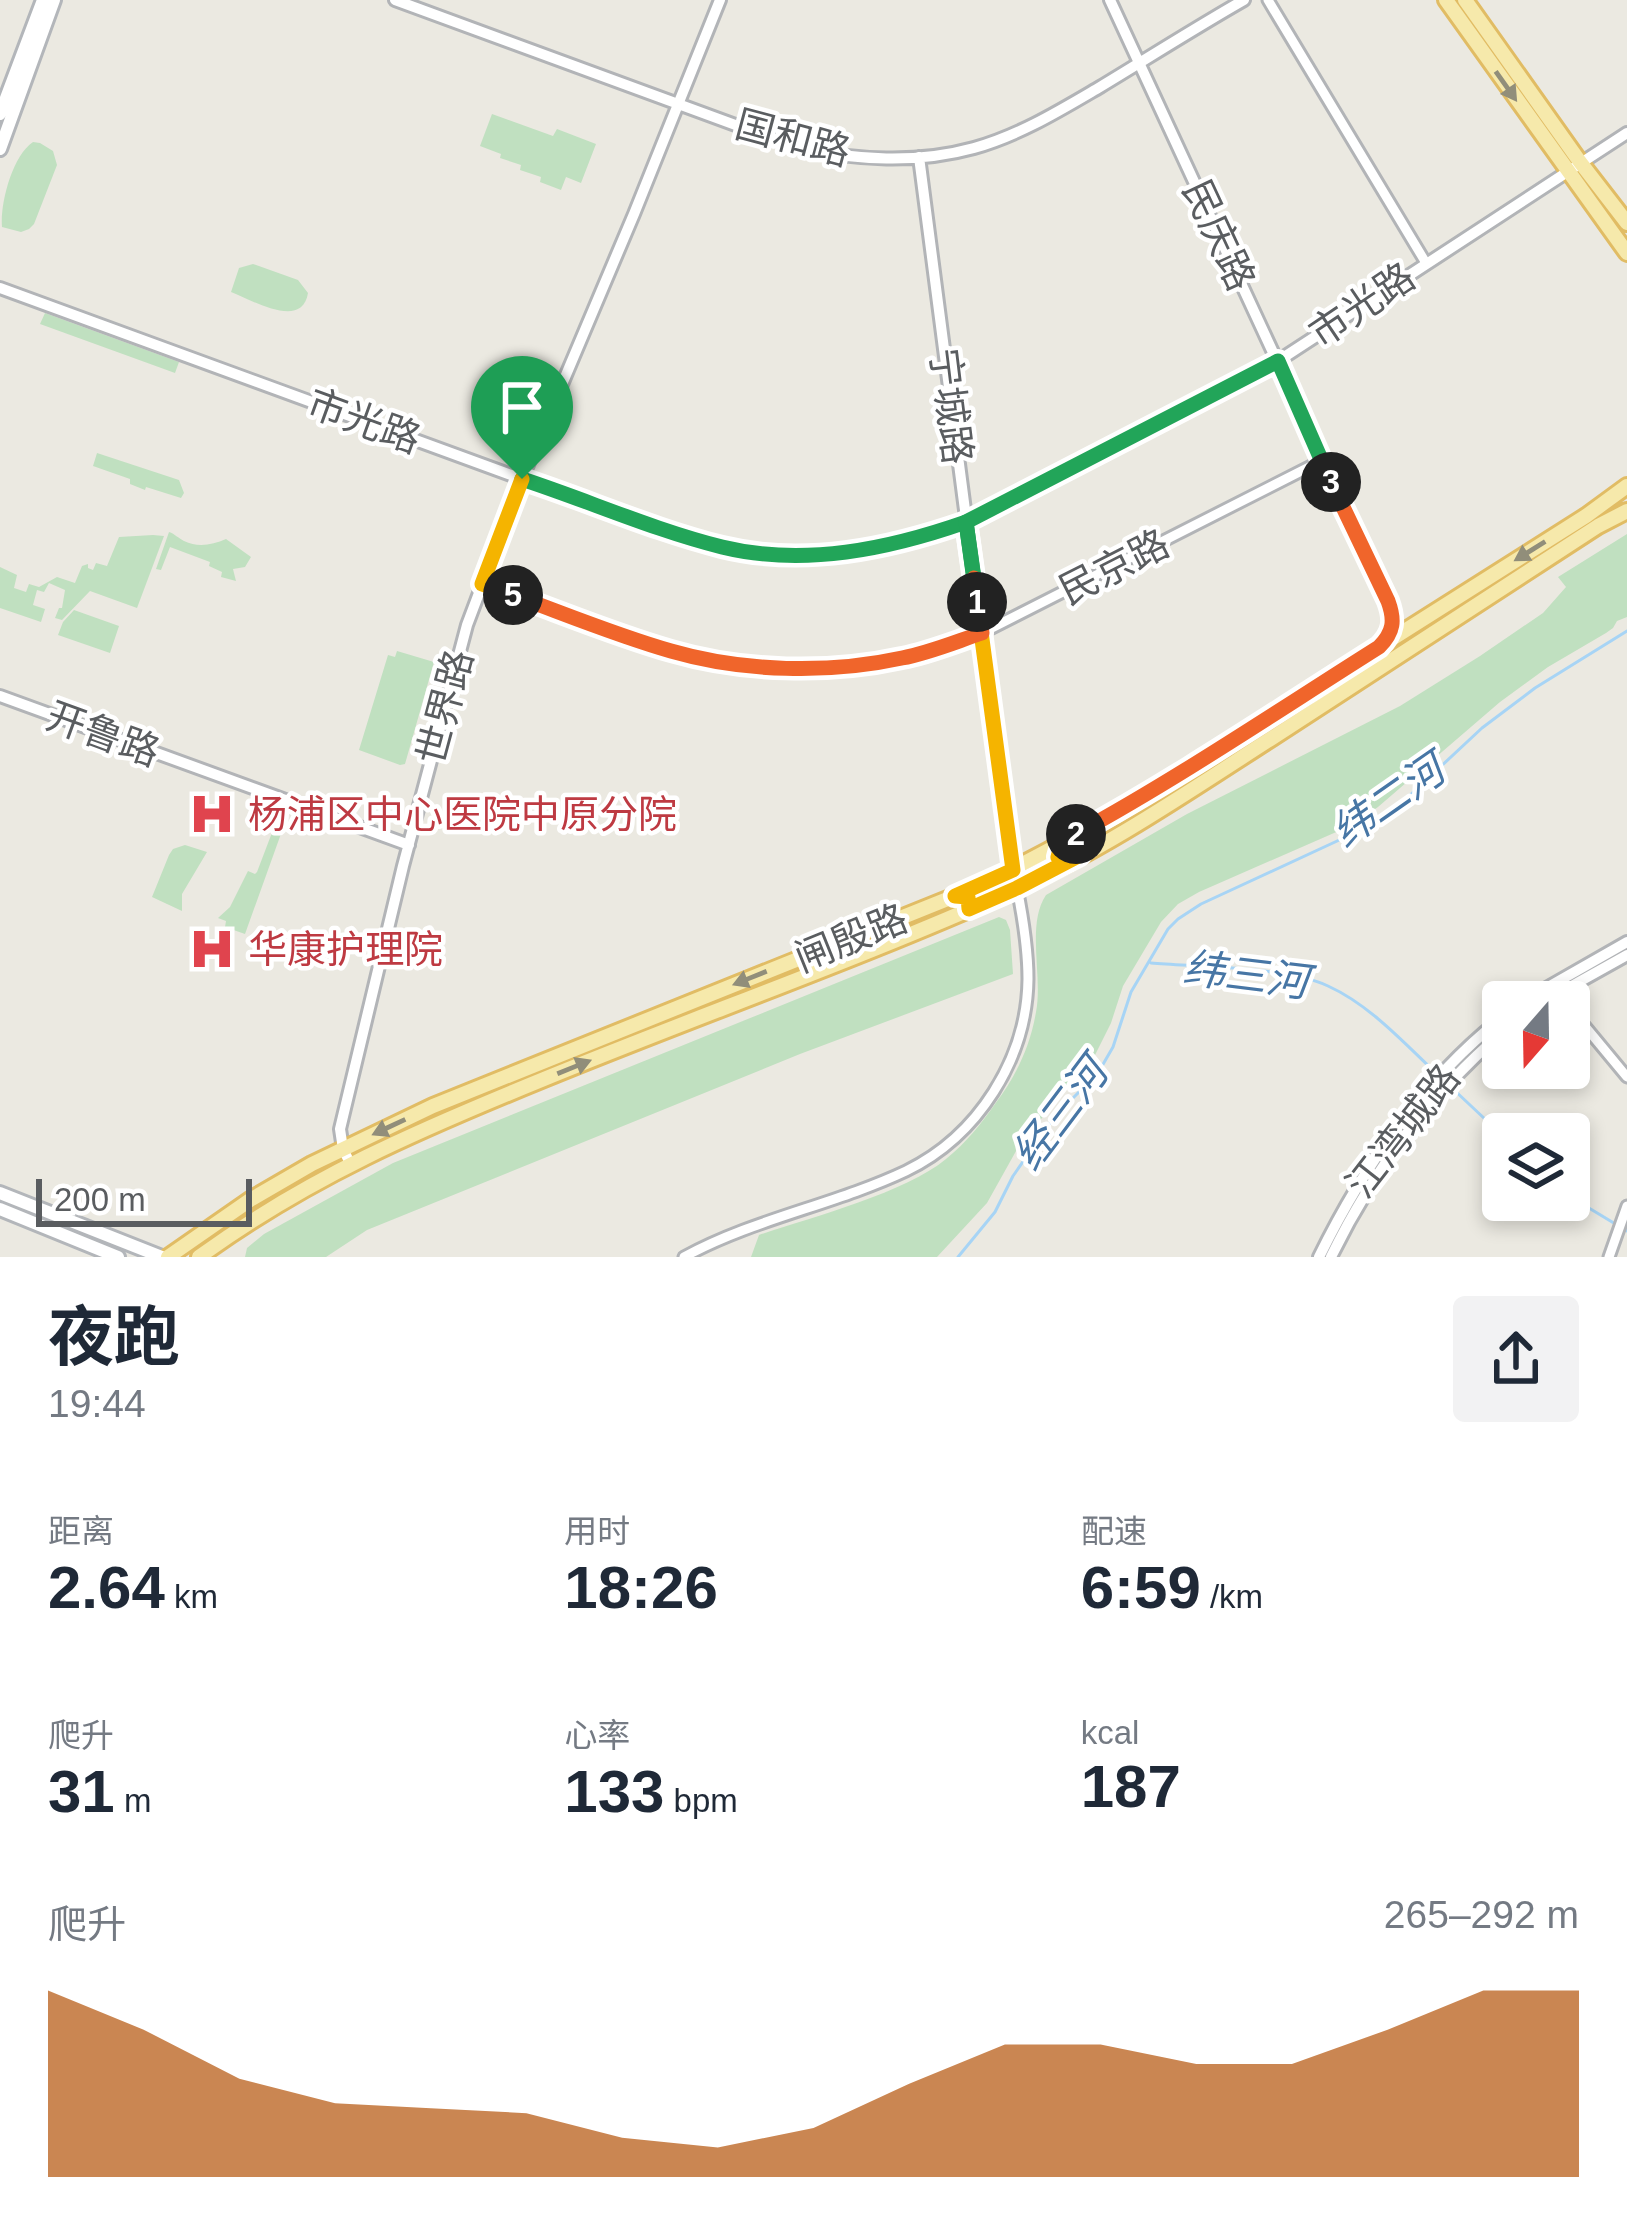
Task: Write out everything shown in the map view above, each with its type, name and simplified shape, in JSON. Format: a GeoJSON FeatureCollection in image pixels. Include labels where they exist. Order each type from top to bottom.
{"type":"FeatureCollection","features":[{"type":"Feature","properties":{"kind":"main road"},"geometry":{"type":"LineString","coordinates":[[0,114],[43,0]]}},
{"type":"Feature","properties":{"kind":"main road"},"geometry":{"type":"LineString","coordinates":[[0,149],[54,0]]}},
{"type":"Feature","properties":{"kind":"main road"},"geometry":{"type":"LineString","coordinates":[[1446,0],[1573,167],[1627,223]]}},
{"type":"Feature","properties":{"kind":"main road"},"geometry":{"type":"LineString","coordinates":[[1465,0],[1627,253]]}},
{"type":"Feature","properties":{"kind":"main road","name":"闸殷路"},"geometry":{"type":"LineString","coordinates":[[200,1257],[346,1156],[433,1106],[1013,870],[1126,807],[1627,486]]}},
{"type":"Feature","properties":{"kind":"main road","name":"闸殷路"},"geometry":{"type":"LineString","coordinates":[[165,1257],[250,1200],[346,1156],[1017,888],[1136,826],[1627,511]]}},
{"type":"Feature","properties":{"kind":"main road"},"geometry":{"type":"LineString","coordinates":[[1071,837],[1058,857],[1080,855]]}},
{"type":"Feature","properties":{"kind":"main road"},"geometry":{"type":"LineString","coordinates":[[955,896],[968,897],[969,909]]}},
{"type":"Feature","properties":{"kind":"main road"},"geometry":{"type":"LineString","coordinates":[[0,1193],[165,1257]]}},
{"type":"Feature","properties":{"kind":"main road"},"geometry":{"type":"LineString","coordinates":[[0,1210],[118,1257]]}},
{"type":"Feature","properties":{"kind":"main road"},"geometry":{"type":"LineString","coordinates":[[221,1257],[236,1230]]}},
{"type":"Feature","properties":{"kind":"street","name":"国和路"},"geometry":{"type":"LineString","coordinates":[[395,0],[799,148],[876,160],[971,149],[1009,136],[1244,0]]}},
{"type":"Feature","properties":{"kind":"street","name":"世界路"},"geometry":{"type":"LineString","coordinates":[[346,1156],[340,1129],[457,658],[522,479],[720,0]]}},
{"type":"Feature","properties":{"kind":"street","name":"民庆路"},"geometry":{"type":"LineString","coordinates":[[1110,0],[1388,601]]}},
{"type":"Feature","properties":{"kind":"street"},"geometry":{"type":"LineString","coordinates":[[1268,0],[1426,262]]}},
{"type":"Feature","properties":{"kind":"street","name":"市光路"},"geometry":{"type":"LineString","coordinates":[[0,288],[522,479],[723,547],[794,555],[869,549],[912,541],[966,522],[1278,361],[1627,133]]}},
{"type":"Feature","properties":{"kind":"street","name":"宁城路"},"geometry":{"type":"LineString","coordinates":[[919,157],[1017,888]]}},
{"type":"Feature","properties":{"kind":"street","name":"民京路"},"geometry":{"type":"LineString","coordinates":[[482,584],[653,645],[717,662],[851,666],[923,653],[982,633],[1321,460]]}},
{"type":"Feature","properties":{"kind":"street"},"geometry":{"type":"LineString","coordinates":[[1388,601],[1398,615],[1408,619],[1437,609]]}},
{"type":"Feature","properties":{"kind":"street"},"geometry":{"type":"LineString","coordinates":[[1379,647],[1393,626],[1388,601]]}},
{"type":"Feature","properties":{"kind":"street","name":"开鲁路"},"geometry":{"type":"LineString","coordinates":[[0,696],[409,845]]}},
{"type":"Feature","properties":{"kind":"street"},"geometry":{"type":"LineString","coordinates":[[684,1257],[908,1170],[958,1135],[986,1104],[1013,1058],[1027,992],[1017,888]]}},
{"type":"Feature","properties":{"kind":"street"},"geometry":{"type":"LineString","coordinates":[[1580,981],[1627,942]]}},
{"type":"Feature","properties":{"kind":"street"},"geometry":{"type":"LineString","coordinates":[[1586,981],[1627,955]]}},
{"type":"Feature","properties":{"kind":"street"},"geometry":{"type":"LineString","coordinates":[[1590,1032],[1627,1077]]}},
{"type":"Feature","properties":{"kind":"street","name":"江湾城路"},"geometry":{"type":"LineString","coordinates":[[1319,1257],[1380,1151],[1482,1040]]}},
{"type":"Feature","properties":{"kind":"street","name":"江湾城路"},"geometry":{"type":"LineString","coordinates":[[1452,1072],[1482,1048]]}},
{"type":"Feature","properties":{"kind":"street","name":"江湾城路"},"geometry":{"type":"LineString","coordinates":[[1331,1257],[1366,1191],[1437,1088]]}},
{"type":"Feature","properties":{"kind":"street"},"geometry":{"type":"LineString","coordinates":[[1609,1257],[1626,1208]]}},
{"type":"Feature","properties":{"kind":"green space"},"geometry":{"type":"Polygon","coordinates":[[[492,114],[553,136],[557,129],[596,144],[581,183],[566,177],[561,190],[480,146],[492,114]]]}},
{"type":"Feature","properties":{"kind":"green space"},"geometry":{"type":"Polygon","coordinates":[[[33,142],[53,151],[57,165],[34,224],[21,232],[2,227],[3,206],[13,169],[33,142]]]}},
{"type":"Feature","properties":{"kind":"green space"},"geometry":{"type":"Polygon","coordinates":[[[253,264],[298,280],[308,293],[304,304],[297,310],[276,310],[231,292],[239,268],[253,264]]]}},
{"type":"Feature","properties":{"kind":"green space"},"geometry":{"type":"Polygon","coordinates":[[[45,313],[179,362],[175,373],[40,324],[45,313]]]}},
{"type":"Feature","properties":{"kind":"green space"},"geometry":{"type":"Polygon","coordinates":[[[97,453],[179,480],[184,493],[181,498],[130,484],[130,479],[93,466],[97,453]]]}},
{"type":"Feature","properties":{"kind":"green space"},"geometry":{"type":"Polygon","coordinates":[[[169,532],[194,544],[226,539],[251,557],[245,567],[233,569],[236,581],[221,577],[222,572],[209,566],[210,562],[170,547],[161,570],[156,569],[169,532]]]}},
{"type":"Feature","properties":{"kind":"green space"},"geometry":{"type":"Polygon","coordinates":[[[1627,534],[1627,617],[1500,702],[1350,826],[1178,904],[1161,922],[1123,986],[1095,1055],[1020,1144],[987,1203],[937,1257],[751,1257],[759,1235],[907,1183],[946,1159],[979,1126],[1009,1083],[1030,1037],[1038,998],[1037,921],[1046,895],[1187,814],[1400,706],[1543,613],[1566,587],[1558,577],[1627,534]]]}},
{"type":"Feature","properties":{"kind":"green space"},"geometry":{"type":"Polygon","coordinates":[[[164,536],[137,608],[90,591],[62,620],[55,618],[65,590],[49,583],[44,592],[37,590],[33,605],[45,609],[41,622],[0,608],[0,567],[17,575],[14,588],[26,592],[29,584],[39,587],[57,577],[75,583],[82,566],[88,564],[93,570],[96,563],[107,566],[119,537],[164,536]]]}},
{"type":"Feature","properties":{"kind":"green space"},"geometry":{"type":"Polygon","coordinates":[[[74,610],[119,626],[110,653],[58,635],[74,610]]]}},
{"type":"Feature","properties":{"kind":"green space"},"geometry":{"type":"Polygon","coordinates":[[[397,651],[434,662],[405,764],[400,765],[359,750],[388,655],[395,657],[397,651]]]}},
{"type":"Feature","properties":{"kind":"green space"},"geometry":{"type":"Polygon","coordinates":[[[273,812],[287,817],[245,934],[225,927],[226,921],[218,918],[230,907],[248,871],[257,872],[273,830],[265,825],[273,812]]]}},
{"type":"Feature","properties":{"kind":"green space"},"geometry":{"type":"Polygon","coordinates":[[[185,845],[207,852],[182,894],[182,911],[152,897],[169,855],[185,845]]]}},
{"type":"Feature","properties":{"kind":"green space"},"geometry":{"type":"Polygon","coordinates":[[[999,917],[1010,930],[1013,974],[800,1054],[367,1230],[326,1257],[245,1257],[247,1248],[264,1234],[393,1163],[999,917]]]}},
{"type":"Feature","properties":{"kind":"waterway","name":"纬二河"},"geometry":{"type":"LineString","coordinates":[[958,1257],[995,1212],[1013,1176],[1055,1116],[1098,1073],[1113,1047],[1131,992],[1178,919],[1363,829],[1407,798],[1482,728],[1535,688],[1627,631]]}},
{"type":"Feature","properties":{"kind":"waterway","name":"纬三河"},"geometry":{"type":"LineString","coordinates":[[1151,963],[1267,971],[1328,986],[1372,1014],[1437,1074]]}},
{"type":"Feature","properties":{"kind":"waterway","name":"纬三河"},"geometry":{"type":"LineString","coordinates":[[1453,1089],[1482,1116]]}},
{"type":"Feature","properties":{"kind":"waterway","name":"纬三河"},"geometry":{"type":"LineString","coordinates":[[1590,1209],[1627,1231]]}},
{"type":"Feature","properties":{"kind":"place","name":"杨浦区中心医院中原分院"},"geometry":{"type":"Point","coordinates":[212,814]}},
{"type":"Feature","properties":{"kind":"place","name":"华康护理院"},"geometry":{"type":"Point","coordinates":[212,949]}},
{"type":"Feature","properties":{"kind":"route"},"geometry":{"type":"LineString","coordinates":[[522,479],[482,584],[674,652],[717,662],[804,667],[871,664],[923,653],[982,633],[966,522],[1278,361],[1388,601],[1393,626],[1379,647],[1071,837],[1058,857],[1080,855],[969,909],[968,897],[955,896],[1013,870],[1002,794],[983,646],[979,615],[966,522],[912,541],[869,549],[757,553],[688,536],[522,479]]}},
{"type":"Feature","properties":{"kind":"water label","name":"经三河"},"geometry":{"type":"Point","coordinates":[1060,1114]}}]}
